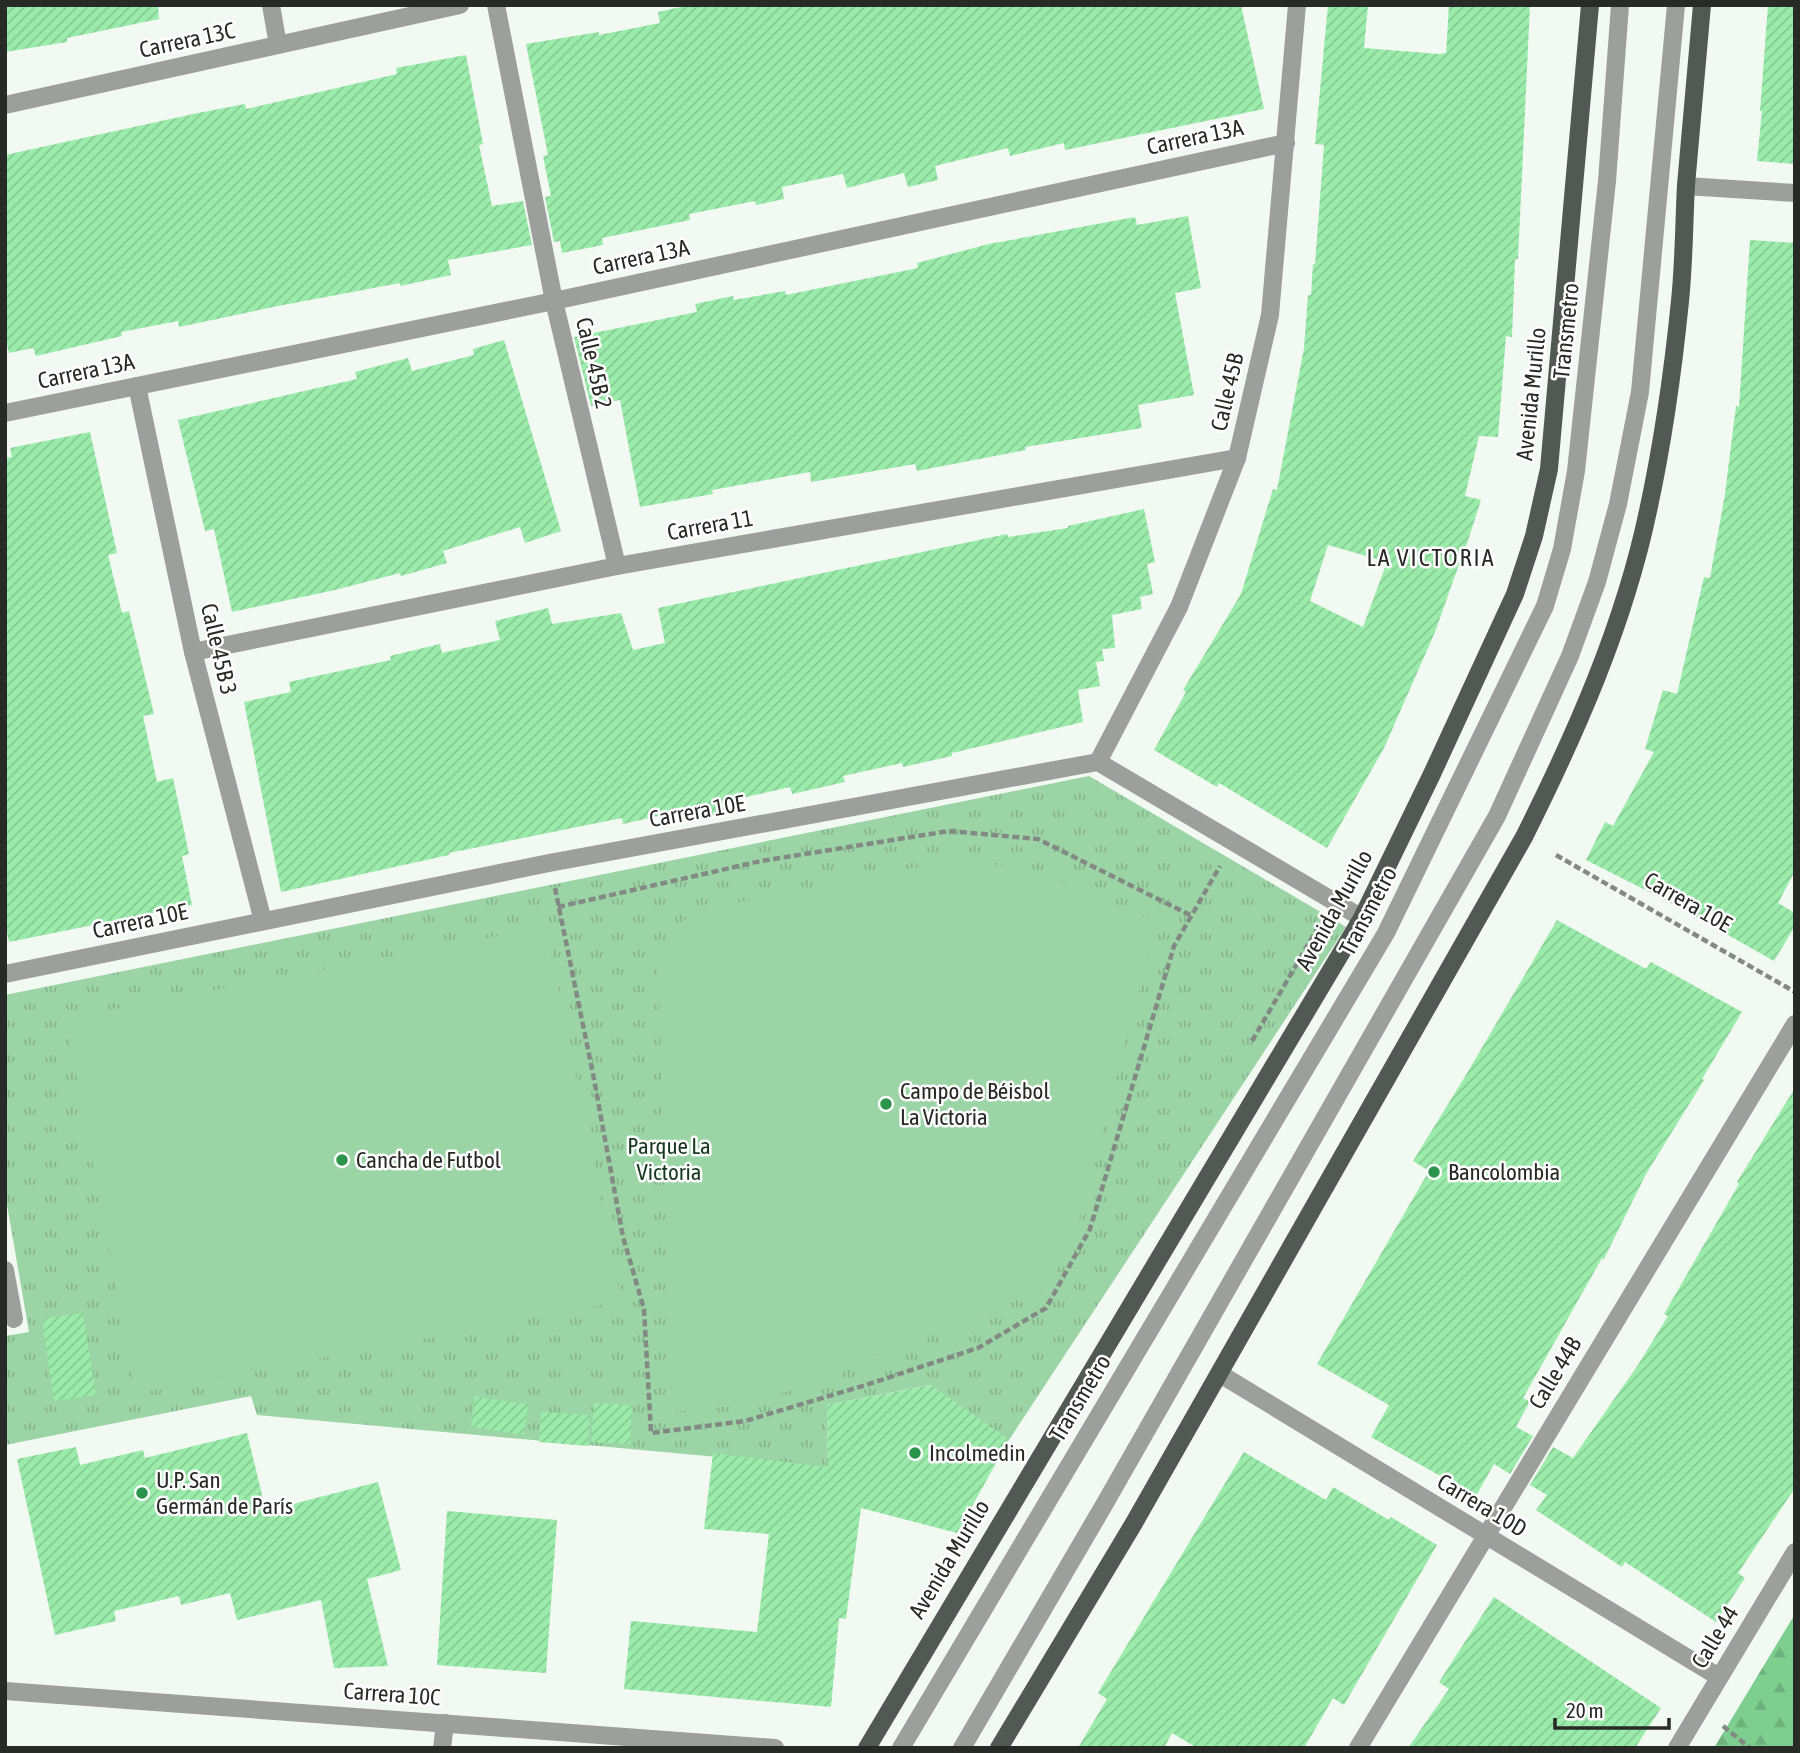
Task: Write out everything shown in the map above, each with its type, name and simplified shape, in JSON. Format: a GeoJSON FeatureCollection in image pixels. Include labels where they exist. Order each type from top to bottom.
{"type":"FeatureCollection","features":[{"type":"Feature","properties":{"kind":"main road","name":"Avenida Murillo"},"geometry":{"type":"LineString","coordinates":[[867,1748],[1362,918],[1509,606],[1534,536],[1549,469],[1590,5]]}},
{"type":"Feature","properties":{"kind":"main road"},"geometry":{"type":"LineString","coordinates":[[999,1748],[1220,1374],[1524,837],[1556,772],[1606,652],[1628,584],[1650,498],[1680,301],[1686,186],[1702,5]]}},
{"type":"Feature","properties":{"kind":"street"},"geometry":{"type":"LineString","coordinates":[[271,5],[278,45]]}},
{"type":"Feature","properties":{"kind":"street","name":"Carrera 13C"},"geometry":{"type":"LineString","coordinates":[[5,105],[460,5]]}},
{"type":"Feature","properties":{"kind":"street","name":"Calle 45B 2"},"geometry":{"type":"LineString","coordinates":[[496,5],[554,301],[617,566]]}},
{"type":"Feature","properties":{"kind":"street","name":"Calle 45B"},"geometry":{"type":"LineString","coordinates":[[1098,762],[1179,607],[1237,457],[1270,315],[1297,5]]}},
{"type":"Feature","properties":{"kind":"street","name":"Transmetro"},"geometry":{"type":"LineString","coordinates":[[901,1748],[1386,933],[1545,606],[1563,549],[1576,471],[1607,181],[1620,5]]}},
{"type":"Feature","properties":{"kind":"street"},"geometry":{"type":"LineString","coordinates":[[961,1748],[1104,1506],[1497,816],[1570,656],[1597,582],[1618,504],[1640,392],[1676,5]]}},
{"type":"Feature","properties":{"kind":"street","name":"Carrera 13A"},"geometry":{"type":"LineString","coordinates":[[5,413],[554,301],[1286,143]]}},
{"type":"Feature","properties":{"kind":"street"},"geometry":{"type":"LineString","coordinates":[[1686,186],[1795,193]]}},
{"type":"Feature","properties":{"kind":"street","name":"Calle 45B 3"},"geometry":{"type":"LineString","coordinates":[[137,386],[193,652],[262,920]]}},
{"type":"Feature","properties":{"kind":"street","name":"Carrera 11"},"geometry":{"type":"LineString","coordinates":[[193,652],[617,566],[1237,457]]}},
{"type":"Feature","properties":{"kind":"street"},"geometry":{"type":"LineString","coordinates":[[1098,762],[1362,918]]}},
{"type":"Feature","properties":{"kind":"street","name":"Carrera 10E"},"geometry":{"type":"LineString","coordinates":[[5,974],[549,863],[1098,762]]}},
{"type":"Feature","properties":{"kind":"street","name":"Calle 44B"},"geometry":{"type":"LineString","coordinates":[[1358,1748],[1795,1024]]}},
{"type":"Feature","properties":{"kind":"street"},"geometry":{"type":"LineString","coordinates":[[5,1270],[14,1319]]}},
{"type":"Feature","properties":{"kind":"street","name":"Carrera 10D"},"geometry":{"type":"LineString","coordinates":[[1220,1374],[1719,1677]]}},
{"type":"Feature","properties":{"kind":"street","name":"Calle 44"},"geometry":{"type":"LineString","coordinates":[[1677,1748],[1795,1552]]}},
{"type":"Feature","properties":{"kind":"street","name":"Carrera 10C"},"geometry":{"type":"LineString","coordinates":[[5,1691],[775,1748]]}},
{"type":"Feature","properties":{"kind":"street"},"geometry":{"type":"LineString","coordinates":[[442,1748],[445,1723]]}},
{"type":"Feature","properties":{"kind":"path"},"geometry":{"type":"LineString","coordinates":[[558,906],[761,861],[949,831],[1038,839],[1192,916]]}},
{"type":"Feature","properties":{"kind":"path"},"geometry":{"type":"LineString","coordinates":[[549,863],[593,1074],[623,1237],[644,1309],[651,1433],[745,1421],[866,1385],[978,1348],[1045,1308],[1090,1229],[1174,946],[1234,842]]}},
{"type":"Feature","properties":{"kind":"path","name":"Carrera 10E"},"geometry":{"type":"LineString","coordinates":[[1556,855],[1795,992]]}},
{"type":"Feature","properties":{"kind":"green space","name":"Parque La Victoria"},"geometry":{"type":"Polygon","coordinates":[[[1089,776],[1346,927],[1009,1440],[930,1385],[827,1405],[828,1467],[257,1415],[251,1396],[5,1445],[5,1336],[29,1332],[5,1193],[5,995],[1089,776]]]}},
{"type":"Feature","properties":{"kind":"green space","name":"Campo de Béisbol La Victoria"},"geometry":{"type":"Polygon","coordinates":[[[946,861],[999,865],[1059,881],[1157,922],[1073,1243],[1047,1287],[952,1328],[802,1388],[729,1406],[672,1412],[658,965],[672,931],[695,911],[946,861]]]}},
{"type":"Feature","properties":{"kind":"green space","name":"Cancha de Futbol"},"geometry":{"type":"Polygon","coordinates":[[[546,927],[621,1301],[135,1394],[66,1018],[546,927]]]}},
{"type":"Feature","properties":{"kind":"green space"},"geometry":{"type":"Polygon","coordinates":[[[1795,1614],[1795,1748],[1714,1748],[1795,1614]]]}},
{"type":"Feature","properties":{"kind":"building"},"geometry":{"type":"Polygon","coordinates":[[[5,5],[158,5],[159,19],[67,38],[67,42],[5,52],[5,5]]]}},
{"type":"Feature","properties":{"kind":"building"},"geometry":{"type":"Polygon","coordinates":[[[690,5],[1241,5],[1264,109],[1065,150],[1064,143],[1010,156],[1008,148],[935,166],[938,180],[908,187],[904,173],[847,188],[843,174],[782,187],[784,199],[756,205],[755,201],[689,214],[690,220],[602,238],[603,245],[562,253],[560,241],[554,242],[545,197],[551,196],[543,156],[548,155],[526,44],[599,32],[599,35],[660,23],[658,12],[690,5]]]}},
{"type":"Feature","properties":{"kind":"building"},"geometry":{"type":"Polygon","coordinates":[[[1328,5],[1368,5],[1364,48],[1439,54],[1446,53],[1449,5],[1530,5],[1518,259],[1515,259],[1512,337],[1506,336],[1498,437],[1479,436],[1465,496],[1481,500],[1435,632],[1384,748],[1327,848],[1219,783],[1217,787],[1154,750],[1186,692],[1183,690],[1241,594],[1273,489],[1277,490],[1304,348],[1308,295],[1311,295],[1315,264],[1324,145],[1315,144],[1328,5]],[[1328,545],[1310,601],[1363,627],[1387,562],[1328,545]]]}},
{"type":"Feature","properties":{"kind":"building"},"geometry":{"type":"Polygon","coordinates":[[[1768,5],[1795,5],[1795,164],[1757,161],[1768,5]]]}},
{"type":"Feature","properties":{"kind":"building"},"geometry":{"type":"Polygon","coordinates":[[[466,55],[483,144],[479,145],[492,206],[523,201],[532,245],[448,260],[451,275],[400,286],[400,283],[179,327],[178,321],[121,332],[122,336],[36,356],[33,348],[9,353],[5,336],[5,155],[245,104],[246,109],[397,74],[396,68],[466,55]]]}},
{"type":"Feature","properties":{"kind":"building"},"geometry":{"type":"Polygon","coordinates":[[[1188,216],[1201,288],[1175,293],[1194,395],[1138,405],[1142,428],[1025,447],[1026,450],[917,471],[915,464],[811,482],[810,472],[712,490],[713,494],[640,507],[620,400],[591,406],[574,337],[697,312],[695,304],[733,296],[734,300],[785,291],[786,295],[918,268],[917,263],[989,244],[1135,217],[1137,225],[1188,216]]]}},
{"type":"Feature","properties":{"kind":"building"},"geometry":{"type":"Polygon","coordinates":[[[1750,240],[1795,243],[1795,871],[1778,903],[1795,913],[1795,926],[1774,961],[1675,905],[1586,860],[1605,822],[1613,826],[1654,752],[1645,749],[1663,690],[1677,694],[1704,577],[1710,578],[1725,494],[1736,406],[1739,407],[1750,240]]]}},
{"type":"Feature","properties":{"kind":"building"},"geometry":{"type":"Polygon","coordinates":[[[504,340],[561,531],[525,543],[520,527],[443,551],[447,563],[401,576],[400,573],[232,612],[214,529],[205,531],[178,420],[357,379],[355,372],[408,358],[412,371],[474,355],[473,349],[504,340]]]}},
{"type":"Feature","properties":{"kind":"building"},"geometry":{"type":"Polygon","coordinates":[[[90,432],[117,553],[108,555],[122,613],[129,611],[154,714],[143,716],[157,782],[173,778],[189,854],[182,856],[192,905],[9,942],[5,924],[5,458],[12,457],[10,448],[90,432]]]}},
{"type":"Feature","properties":{"kind":"building"},"geometry":{"type":"Polygon","coordinates":[[[1144,509],[1155,562],[1147,564],[1153,594],[1140,597],[1142,609],[1112,615],[1115,648],[1102,649],[1104,661],[1096,662],[1100,686],[1078,690],[1083,722],[952,753],[952,756],[903,767],[902,763],[843,776],[845,782],[792,794],[790,787],[729,801],[731,812],[678,822],[676,812],[623,824],[622,818],[449,853],[281,892],[244,702],[291,692],[289,682],[391,660],[390,656],[440,644],[442,653],[500,640],[495,621],[548,608],[552,624],[621,613],[633,650],[665,643],[658,608],[1007,534],[1008,537],[1068,528],[1144,509]]]}},
{"type":"Feature","properties":{"kind":"building"},"geometry":{"type":"Polygon","coordinates":[[[1557,920],[1646,969],[1651,962],[1742,1012],[1646,1174],[1604,1259],[1602,1258],[1523,1398],[1530,1401],[1516,1427],[1533,1436],[1510,1474],[1494,1464],[1476,1496],[1371,1437],[1389,1405],[1317,1364],[1429,1171],[1413,1161],[1557,920]]]}},
{"type":"Feature","properties":{"kind":"building"},"geometry":{"type":"Polygon","coordinates":[[[1795,1088],[1795,1488],[1738,1573],[1745,1578],[1716,1622],[1625,1562],[1622,1567],[1536,1510],[1547,1495],[1530,1485],[1553,1447],[1573,1458],[1638,1365],[1668,1316],[1664,1314],[1739,1184],[1737,1182],[1795,1088]]]}},
{"type":"Feature","properties":{"kind":"building"},"geometry":{"type":"Polygon","coordinates":[[[83,1313],[96,1395],[54,1401],[42,1319],[83,1313]]]}},
{"type":"Feature","properties":{"kind":"building"},"geometry":{"type":"Polygon","coordinates":[[[931,1385],[1009,1440],[957,1533],[861,1508],[846,1619],[839,1618],[831,1707],[624,1689],[631,1621],[757,1632],[769,1534],[704,1529],[713,1453],[828,1467],[827,1405],[931,1385]]]}},
{"type":"Feature","properties":{"kind":"building"},"geometry":{"type":"Polygon","coordinates":[[[475,1397],[528,1404],[524,1435],[471,1427],[475,1397]]]}},
{"type":"Feature","properties":{"kind":"building"},"geometry":{"type":"Polygon","coordinates":[[[594,1403],[632,1405],[630,1444],[591,1442],[594,1403]]]}},
{"type":"Feature","properties":{"kind":"building"},"geometry":{"type":"Polygon","coordinates":[[[541,1412],[590,1415],[588,1446],[539,1442],[541,1412]]]}},
{"type":"Feature","properties":{"kind":"building","name":"U.P. San Germán de París"},"geometry":{"type":"Polygon","coordinates":[[[247,1433],[266,1511],[378,1482],[401,1570],[367,1579],[388,1666],[334,1668],[321,1600],[237,1620],[230,1593],[181,1605],[179,1596],[114,1611],[116,1621],[55,1635],[17,1459],[76,1447],[80,1465],[143,1450],[145,1458],[247,1433]]]}},
{"type":"Feature","properties":{"kind":"building"},"geometry":{"type":"Polygon","coordinates":[[[1244,1452],[1326,1500],[1333,1487],[1437,1545],[1344,1705],[1333,1698],[1304,1748],[1197,1748],[1172,1733],[1164,1748],[1078,1748],[1107,1699],[1098,1693],[1244,1452]]]}},
{"type":"Feature","properties":{"kind":"building"},"geometry":{"type":"Polygon","coordinates":[[[447,1511],[557,1520],[546,1673],[437,1665],[447,1511]]]}},
{"type":"Feature","properties":{"kind":"building"},"geometry":{"type":"Polygon","coordinates":[[[1494,1597],[1661,1708],[1635,1748],[1408,1748],[1449,1689],[1439,1682],[1494,1597]]]}},
{"type":"Feature","properties":{"kind":"place","name":"Campo de Béisbol La Victoria"},"geometry":{"type":"Point","coordinates":[886,1104]}},
{"type":"Feature","properties":{"kind":"place","name":"Cancha de Futbol"},"geometry":{"type":"Point","coordinates":[342,1160]}},
{"type":"Feature","properties":{"kind":"place","name":"Bancolombia"},"geometry":{"type":"Point","coordinates":[1434,1172]}},
{"type":"Feature","properties":{"kind":"place","name":"Incolmedin"},"geometry":{"type":"Point","coordinates":[915,1453]}},
{"type":"Feature","properties":{"kind":"place","name":"U.P. San Germán de París"},"geometry":{"type":"Point","coordinates":[142,1493]}},
{"type":"Feature","properties":{"kind":"district","name":"LA VICTORIA"},"geometry":{"type":"Point","coordinates":[1431,558]}}]}
